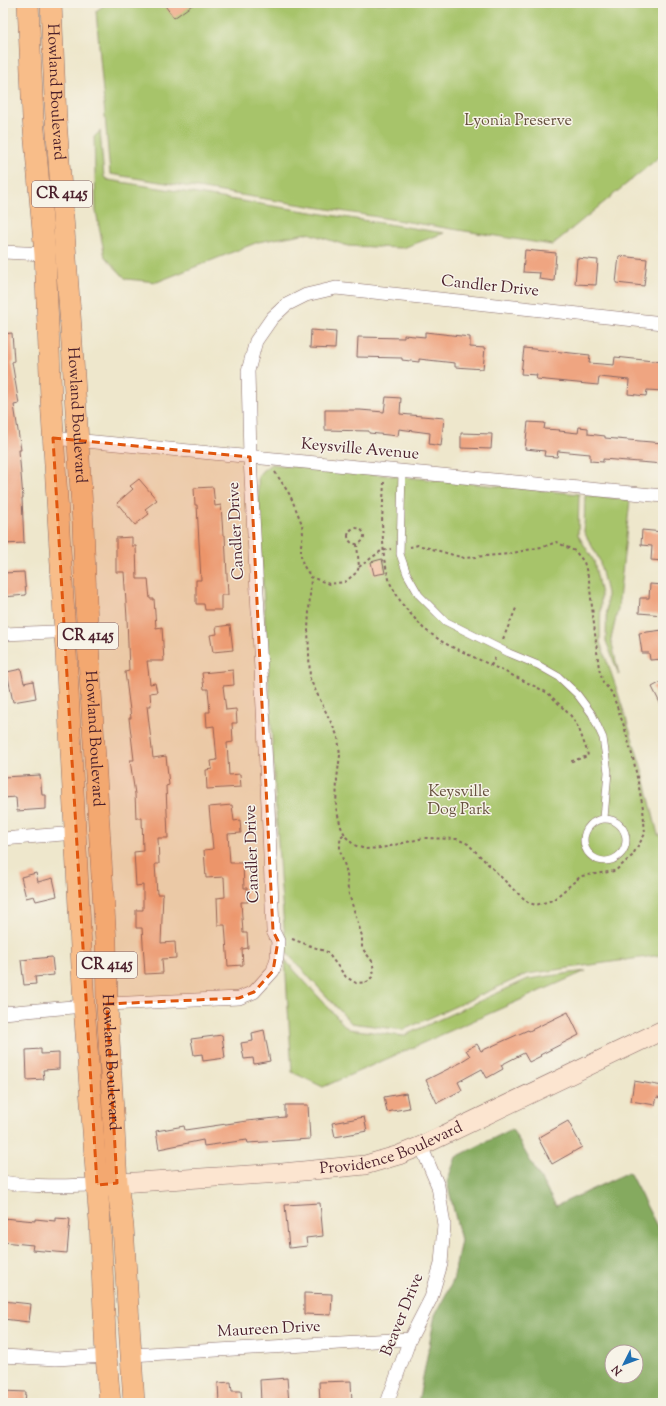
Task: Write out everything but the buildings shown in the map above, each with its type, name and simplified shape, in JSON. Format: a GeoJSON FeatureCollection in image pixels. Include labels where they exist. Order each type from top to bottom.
{"type":"FeatureCollection","features":[{"type":"Feature","properties":{"kind":"main road","name":"Howland Boulevard"},"geometry":{"type":"LineString","coordinates":[[28,3],[33,118],[44,254],[84,1006],[107,1184],[124,1226],[134,1403]]}},
{"type":"Feature","properties":{"kind":"main road","name":"Howland Boulevard"},"geometry":{"type":"LineString","coordinates":[[51,3],[56,120],[71,328],[106,943],[107,1184],[100,1222],[106,1356],[110,1403]]}},
{"type":"Feature","properties":{"kind":"main road","name":"Providence Boulevard"},"geometry":{"type":"LineString","coordinates":[[107,1184],[282,1173],[365,1165],[399,1155],[422,1146],[663,1030]]}},
{"type":"Feature","properties":{"kind":"street"},"geometry":{"type":"LineString","coordinates":[[3,252],[44,254]]}},
{"type":"Feature","properties":{"kind":"street","name":"Candler Drive"},"geometry":{"type":"LineString","coordinates":[[107,1004],[239,998],[254,992],[273,971],[277,958],[278,942],[273,931],[250,457],[248,371],[256,342],[272,318],[286,305],[306,295],[336,288],[663,323]]}},
{"type":"Feature","properties":{"kind":"street","name":"Keysville Avenue"},"geometry":{"type":"LineString","coordinates":[[53,438],[663,496]]}},
{"type":"Feature","properties":{"kind":"street"},"geometry":{"type":"LineString","coordinates":[[3,634],[65,632]]}},
{"type":"Feature","properties":{"kind":"street"},"geometry":{"type":"LineString","coordinates":[[3,839],[75,833]]}},
{"type":"Feature","properties":{"kind":"street"},"geometry":{"type":"LineString","coordinates":[[3,1013],[84,1006]]}},
{"type":"Feature","properties":{"kind":"street","name":"Beaver Drive"},"geometry":{"type":"LineString","coordinates":[[387,1403],[410,1338],[431,1298],[441,1264],[444,1224],[438,1186],[422,1146]]}},
{"type":"Feature","properties":{"kind":"street"},"geometry":{"type":"LineString","coordinates":[[3,1182],[55,1186],[107,1184]]}},
{"type":"Feature","properties":{"kind":"street","name":"Maureen Drive"},"geometry":{"type":"LineString","coordinates":[[131,1355],[410,1338]]}},
{"type":"Feature","properties":{"kind":"street"},"geometry":{"type":"LineString","coordinates":[[3,1356],[56,1359],[106,1356]]}},
{"type":"Feature","properties":{"kind":"lane"},"geometry":{"type":"LineString","coordinates":[[402,471],[400,554],[407,574],[420,595],[445,620],[509,653],[538,665],[559,677],[577,694],[592,714],[603,738],[608,772],[604,818]]}},
{"type":"Feature","properties":{"kind":"lane"},"geometry":{"type":"LineString","coordinates":[[604,818],[617,822],[622,826],[626,839],[622,852],[617,857],[604,861],[597,859],[587,850],[584,843],[584,836],[586,829],[591,824],[604,818]]}},
{"type":"Feature","properties":{"kind":"path"},"geometry":{"type":"LineString","coordinates":[[274,470],[290,495],[302,524],[303,534],[300,545],[301,556],[303,565],[311,576],[329,584],[345,582],[357,572],[359,567],[358,544]]}},
{"type":"Feature","properties":{"kind":"path"},"geometry":{"type":"LineString","coordinates":[[355,528],[364,534],[363,540],[358,544],[352,544],[348,537],[349,532],[355,528]]}},
{"type":"Feature","properties":{"kind":"path"},"geometry":{"type":"LineString","coordinates":[[311,576],[308,629],[310,679],[338,737],[340,755],[336,808],[340,827],[344,834],[354,844],[365,849],[382,848],[424,838],[457,839],[468,844],[514,890],[529,902],[536,905],[553,900],[581,876],[615,871],[632,856],[645,834],[643,808],[634,762],[624,726],[612,693],[604,682],[599,669],[589,580],[584,562],[575,551],[556,542],[546,546],[508,554],[464,558],[418,545],[409,547]]}},
{"type":"Feature","properties":{"kind":"path"},"geometry":{"type":"LineString","coordinates":[[359,567],[381,551],[392,549]]}},
{"type":"Feature","properties":{"kind":"path"},"geometry":{"type":"LineString","coordinates":[[502,642],[517,606]]}},
{"type":"Feature","properties":{"kind":"path"},"geometry":{"type":"LineString","coordinates":[[491,666],[496,654]]}},
{"type":"Feature","properties":{"kind":"path"},"geometry":{"type":"LineString","coordinates":[[292,939],[327,952],[346,977],[356,983],[367,982],[372,977],[374,970],[372,961],[362,948],[362,936],[348,891],[347,873],[340,850],[341,837],[344,834]]}},
{"type":"Feature","properties":{"kind":"highlighted area"},"geometry":{"type":"Polygon","coordinates":[[[53,438],[250,457],[273,931],[278,941],[273,971],[254,992],[239,998],[107,1004],[117,1183],[97,1185],[53,438]]]}},
{"type":"Feature","properties":{"kind":"green space","name":"Lyonia Preserve"},"geometry":{"type":"Polygon","coordinates":[[[107,3],[663,3],[663,154],[552,245],[110,174],[96,11],[107,3]]]}},
{"type":"Feature","properties":{"kind":"green space"},"geometry":{"type":"Polygon","coordinates":[[[100,131],[104,177],[108,180],[444,233],[403,248],[348,246],[308,233],[258,242],[157,282],[126,279],[105,257],[96,211],[94,137],[100,131]]]}},
{"type":"Feature","properties":{"kind":"green space","name":"Keysville Dog Park"},"geometry":{"type":"Polygon","coordinates":[[[271,464],[579,494],[578,535],[594,561],[601,595],[600,642],[642,769],[658,835],[663,836],[663,954],[527,974],[403,1030],[351,1023],[286,952],[280,877],[259,518],[258,476],[271,464]]]}},
{"type":"Feature","properties":{"kind":"green space"},"geometry":{"type":"Polygon","coordinates":[[[585,495],[630,500],[618,609],[611,639],[619,675],[606,641],[607,593],[599,559],[584,532],[585,495]]]}},
{"type":"Feature","properties":{"kind":"green space"},"geometry":{"type":"Polygon","coordinates":[[[285,960],[349,1029],[403,1036],[528,979],[586,971],[323,1087],[292,1072],[285,960]]]}},
{"type":"Feature","properties":{"kind":"green space"},"geometry":{"type":"Polygon","coordinates":[[[512,1129],[556,1206],[629,1172],[660,1232],[663,1231],[663,1403],[418,1403],[435,1315],[453,1281],[461,1240],[447,1182],[456,1157],[512,1129]]]}}]}
